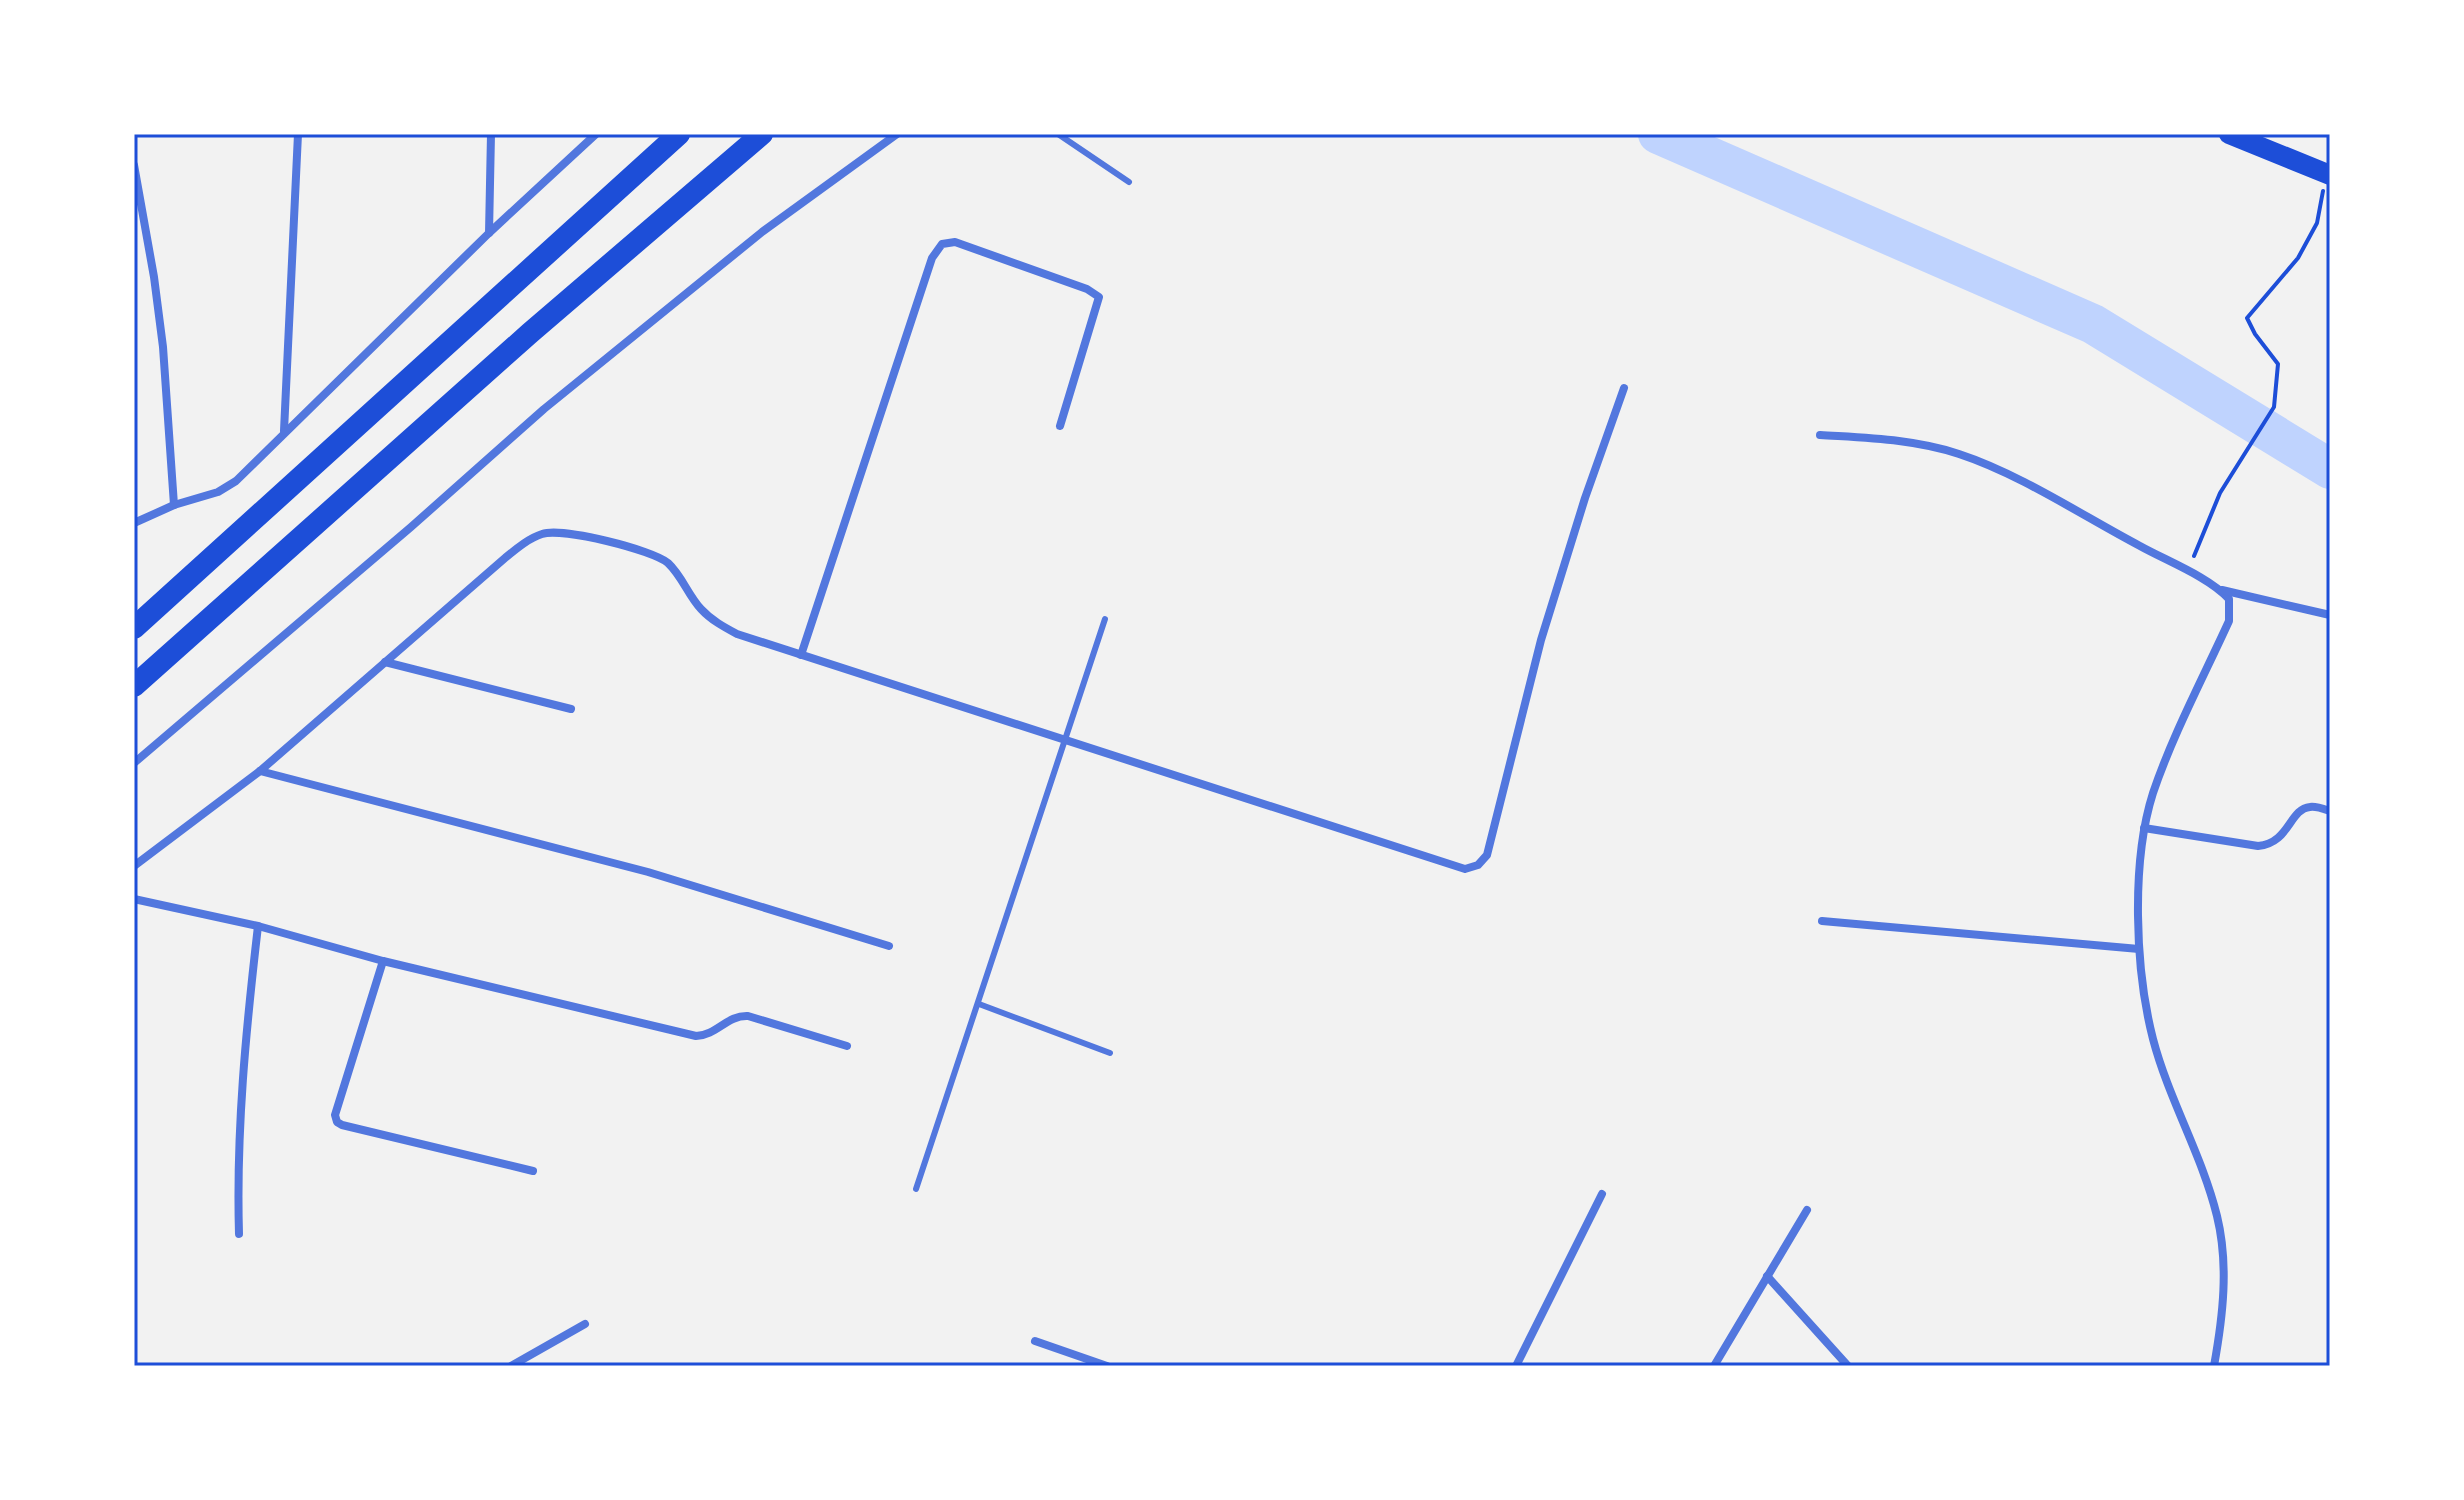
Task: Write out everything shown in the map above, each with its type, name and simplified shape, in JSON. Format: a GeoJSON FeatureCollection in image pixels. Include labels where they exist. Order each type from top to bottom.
{"type":"FeatureCollection","features":[{"type":"Feature","properties":{"kind":"highway"},"geometry":{"type":"LineString","coordinates":[[134,628],[679,134]]}},
{"type":"Feature","properties":{"kind":"highway"},"geometry":{"type":"LineString","coordinates":[[134,686],[530,333],[762,134]]}},
{"type":"Feature","properties":{"kind":"main road"},"geometry":{"type":"LineString","coordinates":[[2229,134],[2328,171]]}},
{"type":"Feature","properties":{"kind":"street"},"geometry":{"type":"LineString","coordinates":[[284,432],[298,134]]}},
{"type":"Feature","properties":{"kind":"street"},"geometry":{"type":"LineString","coordinates":[[489,233],[491,134]]}},
{"type":"Feature","properties":{"kind":"street"},"geometry":{"type":"LineString","coordinates":[[134,523],[227,487],[489,233],[596,134]]}},
{"type":"Feature","properties":{"kind":"street"},"geometry":{"type":"LineString","coordinates":[[134,763],[544,409],[762,232],[897,134]]}},
{"type":"Feature","properties":{"kind":"street"},"geometry":{"type":"LineString","coordinates":[[134,165],[161,333],[174,505]]}},
{"type":"Feature","properties":{"kind":"street"},"geometry":{"type":"LineString","coordinates":[[801,655],[932,258],[942,244],[955,242],[1095,292],[1099,297],[1060,426]]}},
{"type":"Feature","properties":{"kind":"street"},"geometry":{"type":"LineString","coordinates":[[134,866],[260,771],[525,543],[543,533],[570,532],[652,554],[666,561],[701,609],[737,634],[1452,867],[1465,869],[1478,865],[1487,855],[1541,640],[1585,498],[1624,388]]}},
{"type":"Feature","properties":{"kind":"street"},"geometry":{"type":"LineString","coordinates":[[1820,435],[1895,440],[1960,454],[2004,473],[2221,590],[2330,615]]}},
{"type":"Feature","properties":{"kind":"street"},"geometry":{"type":"LineString","coordinates":[[2214,1366],[2224,1278],[2219,1226],[2154,1041],[2144,999],[2139,949],[2144,828],[2166,759],[2229,621],[2229,599],[2221,590]]}},
{"type":"Feature","properties":{"kind":"street"},"geometry":{"type":"LineString","coordinates":[[385,662],[571,709]]}},
{"type":"Feature","properties":{"kind":"street"},"geometry":{"type":"LineString","coordinates":[[260,771],[648,872],[889,946]]}},
{"type":"Feature","properties":{"kind":"street"},"geometry":{"type":"LineString","coordinates":[[2144,828],[2258,846],[2270,845],[2278,840],[2303,809],[2309,806],[2330,811]]}},
{"type":"Feature","properties":{"kind":"street"},"geometry":{"type":"LineString","coordinates":[[134,899],[258,926],[383,961],[696,1036],[706,1035],[737,1016],[748,1016],[847,1046]]}},
{"type":"Feature","properties":{"kind":"street"},"geometry":{"type":"LineString","coordinates":[[1822,921],[2139,949]]}},
{"type":"Feature","properties":{"kind":"street"},"geometry":{"type":"LineString","coordinates":[[239,1234],[240,1114],[246,1026],[258,926]]}},
{"type":"Feature","properties":{"kind":"street"},"geometry":{"type":"LineString","coordinates":[[383,961],[335,1115],[337,1122],[533,1171]]}},
{"type":"Feature","properties":{"kind":"street"},"geometry":{"type":"LineString","coordinates":[[1516,1366],[1602,1194]]}},
{"type":"Feature","properties":{"kind":"street"},"geometry":{"type":"LineString","coordinates":[[1714,1366],[1807,1210]]}},
{"type":"Feature","properties":{"kind":"street"},"geometry":{"type":"LineString","coordinates":[[1767,1276],[1848,1366]]}},
{"type":"Feature","properties":{"kind":"street"},"geometry":{"type":"LineString","coordinates":[[511,1366],[585,1324]]}},
{"type":"Feature","properties":{"kind":"street"},"geometry":{"type":"LineString","coordinates":[[1035,1341],[1107,1366]]}},
{"type":"Feature","properties":{"kind":"lane"},"geometry":{"type":"LineString","coordinates":[[1058,134],[1129,182]]}},
{"type":"Feature","properties":{"kind":"lane"},"geometry":{"type":"LineString","coordinates":[[916,1189],[1105,619]]}},
{"type":"Feature","properties":{"kind":"lane"},"geometry":{"type":"LineString","coordinates":[[979,1004],[1110,1053]]}},
{"type":"Feature","properties":{"kind":"path"},"geometry":{"type":"LineString","coordinates":[[2188,572],[2220,493],[2274,407],[2278,364],[2247,318],[2298,258],[2317,223],[2328,171]]}},
{"type":"Feature","properties":{"kind":"waterway"},"geometry":{"type":"LineString","coordinates":[[1658,134],[2093,324],[2330,469]]}}]}
